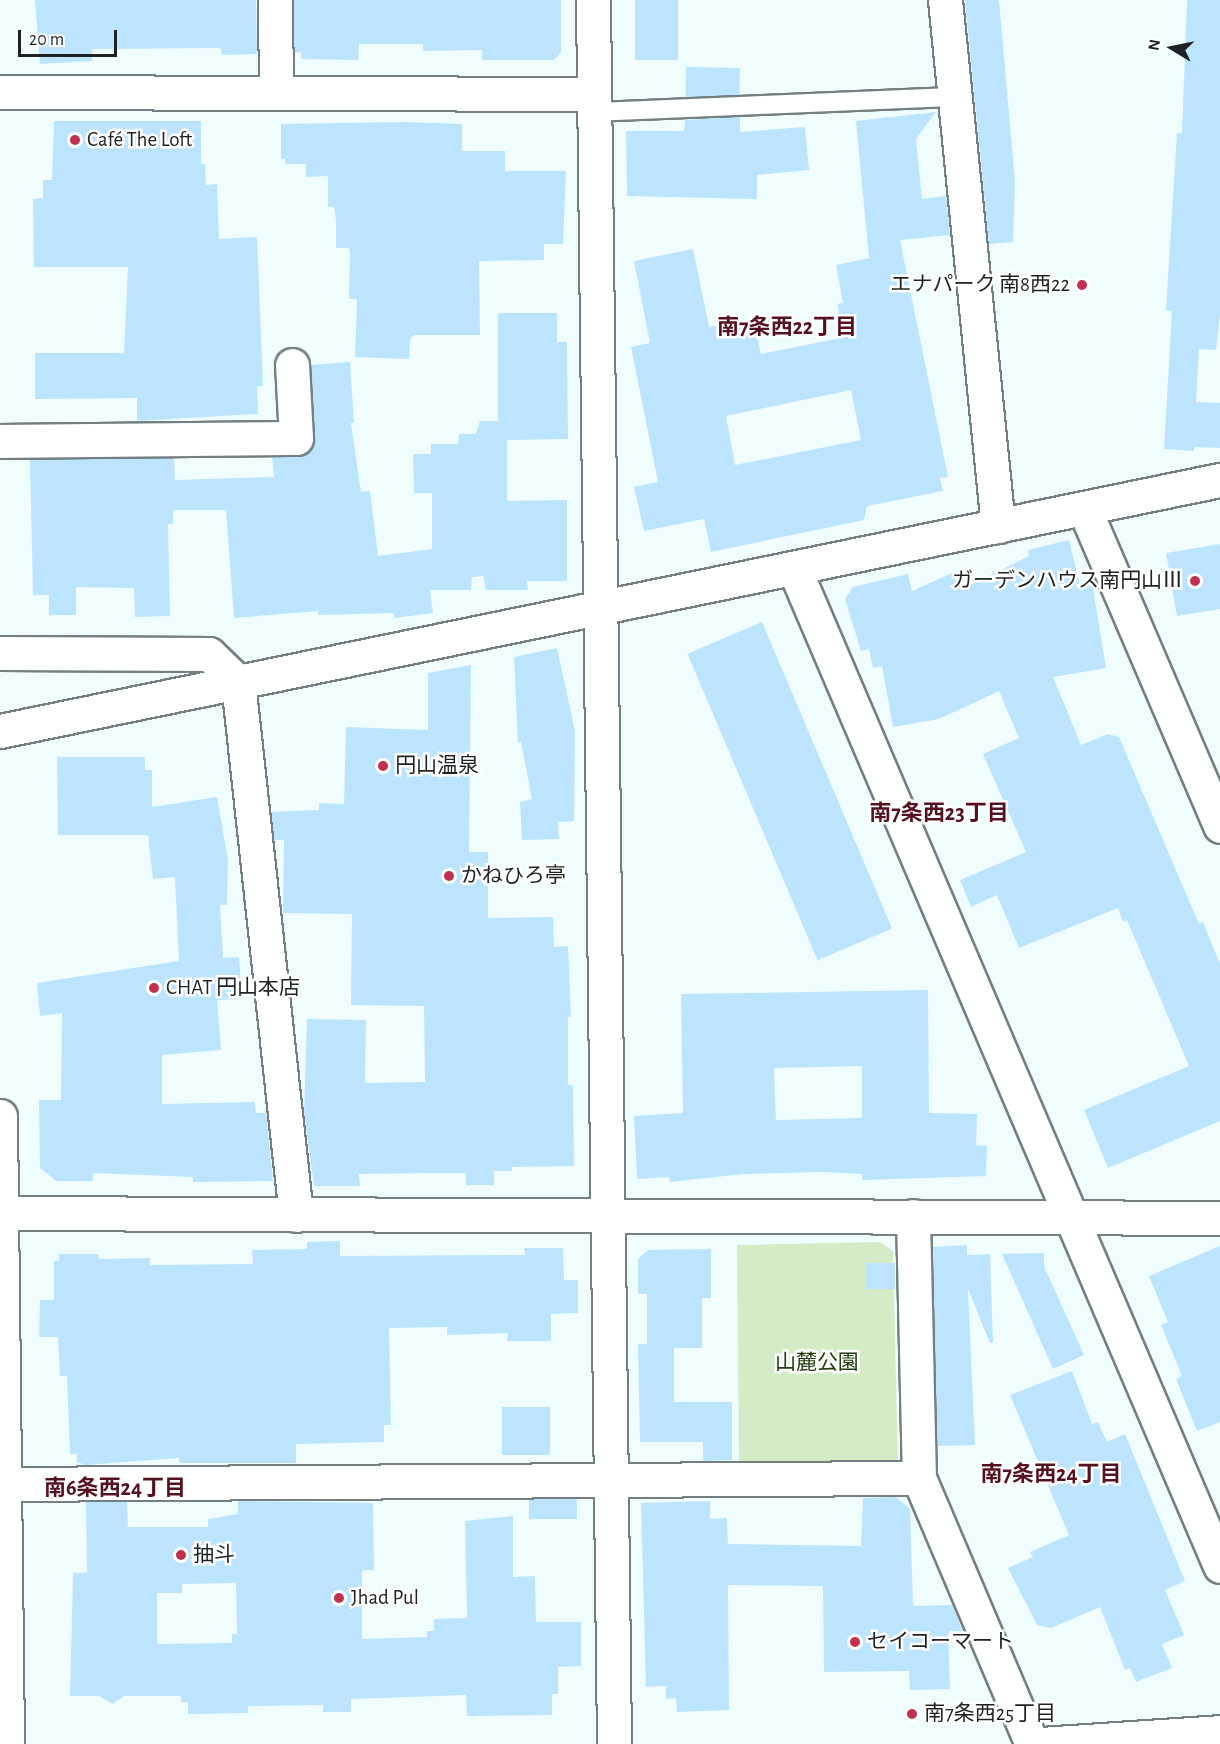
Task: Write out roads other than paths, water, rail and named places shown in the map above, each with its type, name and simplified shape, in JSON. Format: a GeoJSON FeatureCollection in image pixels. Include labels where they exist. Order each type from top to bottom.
{"type":"FeatureCollection","features":[{"type":"Feature","properties":{"kind":"street"},"geometry":{"type":"LineString","coordinates":[[275,0],[276,93]]}},
{"type":"Feature","properties":{"kind":"street"},"geometry":{"type":"LineString","coordinates":[[593,0],[614,1744]]}},
{"type":"Feature","properties":{"kind":"street"},"geometry":{"type":"LineString","coordinates":[[945,0],[998,526]]}},
{"type":"Feature","properties":{"kind":"street"},"geometry":{"type":"LineString","coordinates":[[0,92],[276,93],[594,103]]}},
{"type":"Feature","properties":{"kind":"street"},"geometry":{"type":"LineString","coordinates":[[0,441],[296,438],[292,365]]}},
{"type":"Feature","properties":{"kind":"street"},"geometry":{"type":"LineString","coordinates":[[0,731],[1220,480]]}},
{"type":"Feature","properties":{"kind":"street"},"geometry":{"type":"LineString","coordinates":[[1083,508],[1220,826]]}},
{"type":"Feature","properties":{"kind":"street"},"geometry":{"type":"LineString","coordinates":[[794,568],[1068,1217],[1220,1566]]}},
{"type":"Feature","properties":{"kind":"street"},"geometry":{"type":"LineString","coordinates":[[0,653],[209,654],[238,682],[296,1215]]}},
{"type":"Feature","properties":{"kind":"street"},"geometry":{"type":"LineString","coordinates":[[0,1116],[7,1744]]}},
{"type":"Feature","properties":{"kind":"street"},"geometry":{"type":"LineString","coordinates":[[1,1213],[1220,1218]]}},
{"type":"Feature","properties":{"kind":"street"},"geometry":{"type":"LineString","coordinates":[[913,1216],[919,1478],[1032,1744]]}},
{"type":"Feature","properties":{"kind":"street"},"geometry":{"type":"LineString","coordinates":[[4,1484],[919,1478]]}},
{"type":"Feature","properties":{"kind":"street"},"geometry":{"type":"LineString","coordinates":[[1041,1744],[1220,1732]]}},
{"type":"Feature","properties":{"kind":"lane"},"geometry":{"type":"LineString","coordinates":[[594,103],[955,97]]}},
{"type":"Feature","properties":{"kind":"place","name":"Café The Loft"},"geometry":{"type":"Point","coordinates":[75,140]}},
{"type":"Feature","properties":{"kind":"place","name":"エナパーク 南8西22"},"geometry":{"type":"Point","coordinates":[1082,285]}},
{"type":"Feature","properties":{"kind":"place","name":"ガーデンハウス南円山Ⅲ"},"geometry":{"type":"Point","coordinates":[1195,581]}},
{"type":"Feature","properties":{"kind":"place","name":"円山温泉"},"geometry":{"type":"Point","coordinates":[383,766]}},
{"type":"Feature","properties":{"kind":"place","name":"かねひろ亭"},"geometry":{"type":"Point","coordinates":[449,876]}},
{"type":"Feature","properties":{"kind":"place","name":"CHAT 円山本店"},"geometry":{"type":"Point","coordinates":[154,988]}},
{"type":"Feature","properties":{"kind":"place","name":"抽斗"},"geometry":{"type":"Point","coordinates":[181,1555]}},
{"type":"Feature","properties":{"kind":"place","name":"Jhad Pul"},"geometry":{"type":"Point","coordinates":[339,1598]}},
{"type":"Feature","properties":{"kind":"place","name":"セイコーマート"},"geometry":{"type":"Point","coordinates":[855,1642]}},
{"type":"Feature","properties":{"kind":"place","name":"南7条西25丁目"},"geometry":{"type":"Point","coordinates":[912,1714]}},
{"type":"Feature","properties":{"kind":"district","name":"南7条西22丁目"},"geometry":{"type":"Point","coordinates":[787,328]}},
{"type":"Feature","properties":{"kind":"district","name":"南7条西23丁目"},"geometry":{"type":"Point","coordinates":[939,814]}},
{"type":"Feature","properties":{"kind":"district","name":"南7条西24丁目"},"geometry":{"type":"Point","coordinates":[1051,1475]}},
{"type":"Feature","properties":{"kind":"district","name":"南6条西24丁目"},"geometry":{"type":"Point","coordinates":[115,1489]}},
{"type":"Feature","properties":{"kind":"park label","name":"山麓公園"},"geometry":{"type":"Point","coordinates":[817,1363]}}]}
